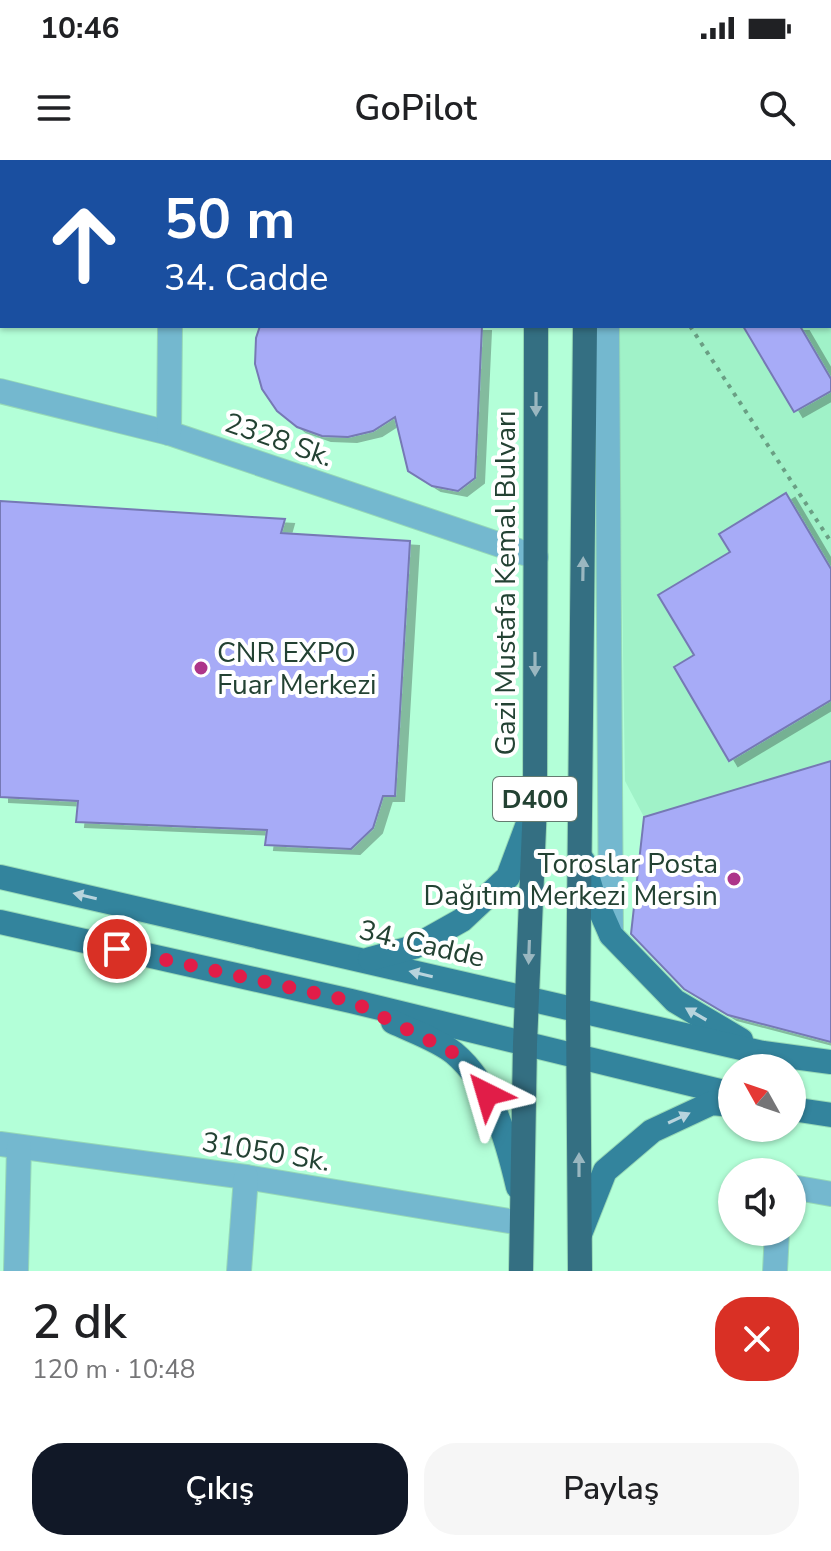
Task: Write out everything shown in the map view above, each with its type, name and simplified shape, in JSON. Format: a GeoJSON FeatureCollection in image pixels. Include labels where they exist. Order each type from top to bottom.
{"type":"FeatureCollection","features":[{"type":"Feature","properties":{"kind":"highway","name":"Gazi Mustafa Kemal Bulvarı"},"geometry":{"type":"LineString","coordinates":[[521,1271],[525,1044],[535,804],[536,328]]}},
{"type":"Feature","properties":{"kind":"highway","name":"D400"},"geometry":{"type":"LineString","coordinates":[[580,1271],[578,1010],[585,328]]}},
{"type":"Feature","properties":{"kind":"main road"},"geometry":{"type":"LineString","coordinates":[[365,961],[414,947],[462,920],[508,877],[535,804]]}},
{"type":"Feature","properties":{"kind":"main road"},"geometry":{"type":"LineString","coordinates":[[580,849],[592,892],[611,935],[675,1001],[763,1053]]}},
{"type":"Feature","properties":{"kind":"main road","name":"34. Cadde"},"geometry":{"type":"LineString","coordinates":[[0,877],[763,1053],[831,1062]]}},
{"type":"Feature","properties":{"kind":"main road"},"geometry":{"type":"LineString","coordinates":[[0,922],[351,1001],[718,1091]]}},
{"type":"Feature","properties":{"kind":"main road"},"geometry":{"type":"LineString","coordinates":[[351,1001],[454,1053],[487,1094],[510,1154],[521,1212]]}},
{"type":"Feature","properties":{"kind":"main road"},"geometry":{"type":"LineString","coordinates":[[579,1236],[605,1171],[652,1131],[712,1103],[718,1104]]}},
{"type":"Feature","properties":{"kind":"main road"},"geometry":{"type":"LineString","coordinates":[[806,1111],[831,1115]]}},
{"type":"Feature","properties":{"kind":"street"},"geometry":{"type":"LineString","coordinates":[[169,433],[170,328]]}},
{"type":"Feature","properties":{"kind":"street"},"geometry":{"type":"LineString","coordinates":[[607,328],[611,935]]}},
{"type":"Feature","properties":{"kind":"street","name":"2328 Sk."},"geometry":{"type":"LineString","coordinates":[[0,391],[169,433],[536,557]]}},
{"type":"Feature","properties":{"kind":"street"},"geometry":{"type":"LineString","coordinates":[[9,1145],[16,1271]]}},
{"type":"Feature","properties":{"kind":"street","name":"31050 Sk."},"geometry":{"type":"LineString","coordinates":[[9,1145],[521,1212]]}},
{"type":"Feature","properties":{"kind":"street"},"geometry":{"type":"LineString","coordinates":[[239,1271],[246,1177]]}},
{"type":"Feature","properties":{"kind":"street"},"geometry":{"type":"LineString","coordinates":[[806,1190],[831,1194]]}},
{"type":"Feature","properties":{"kind":"street"},"geometry":{"type":"LineString","coordinates":[[775,1271],[776,1246]]}},
{"type":"Feature","properties":{"kind":"path"},"geometry":{"type":"LineString","coordinates":[[691,328],[831,542]]}},
{"type":"Feature","properties":{"kind":"shaded area"},"geometry":{"type":"Polygon","coordinates":[[[618,328],[831,328],[831,761],[644,817],[625,781],[618,328]]]}},
{"type":"Feature","properties":{"kind":"building"},"geometry":{"type":"Polygon","coordinates":[[[259,328],[482,328],[475,478],[458,491],[432,486],[408,471],[395,417],[373,431],[348,437],[322,436],[297,427],[277,411],[262,389],[255,364],[259,328]]]}},
{"type":"Feature","properties":{"kind":"building"},"geometry":{"type":"Polygon","coordinates":[[[744,328],[801,328],[831,379],[831,391],[794,412],[744,328]]]}},
{"type":"Feature","properties":{"kind":"building"},"geometry":{"type":"Polygon","coordinates":[[[786,493],[831,569],[831,700],[729,761],[674,667],[694,655],[658,595],[730,552],[719,534],[786,493]]]}},
{"type":"Feature","properties":{"kind":"building","name":"CNR EXPO Fuar Merkezi"},"geometry":{"type":"Polygon","coordinates":[[[0,501],[285,519],[281,533],[410,541],[395,796],[383,796],[373,828],[351,849],[265,845],[267,830],[76,822],[78,801],[0,797],[0,501]]]}},
{"type":"Feature","properties":{"kind":"building","name":"Toroslar Posta Dağıtım Merkezi Mersin"},"geometry":{"type":"Polygon","coordinates":[[[831,761],[831,1042],[728,1015],[684,989],[631,934],[644,817],[831,761]]]}},
{"type":"Feature","properties":{"kind":"place","name":"CNR EXPO Fuar Merkezi"},"geometry":{"type":"Point","coordinates":[201,668]}},
{"type":"Feature","properties":{"kind":"place","name":"Toroslar Posta Dağıtım Merkezi Mersin"},"geometry":{"type":"Point","coordinates":[734,879]}},
{"type":"Feature","properties":{"kind":"route"},"geometry":{"type":"LineString","coordinates":[[117,949],[351,1001],[454,1053],[487,1094]]}}]}
